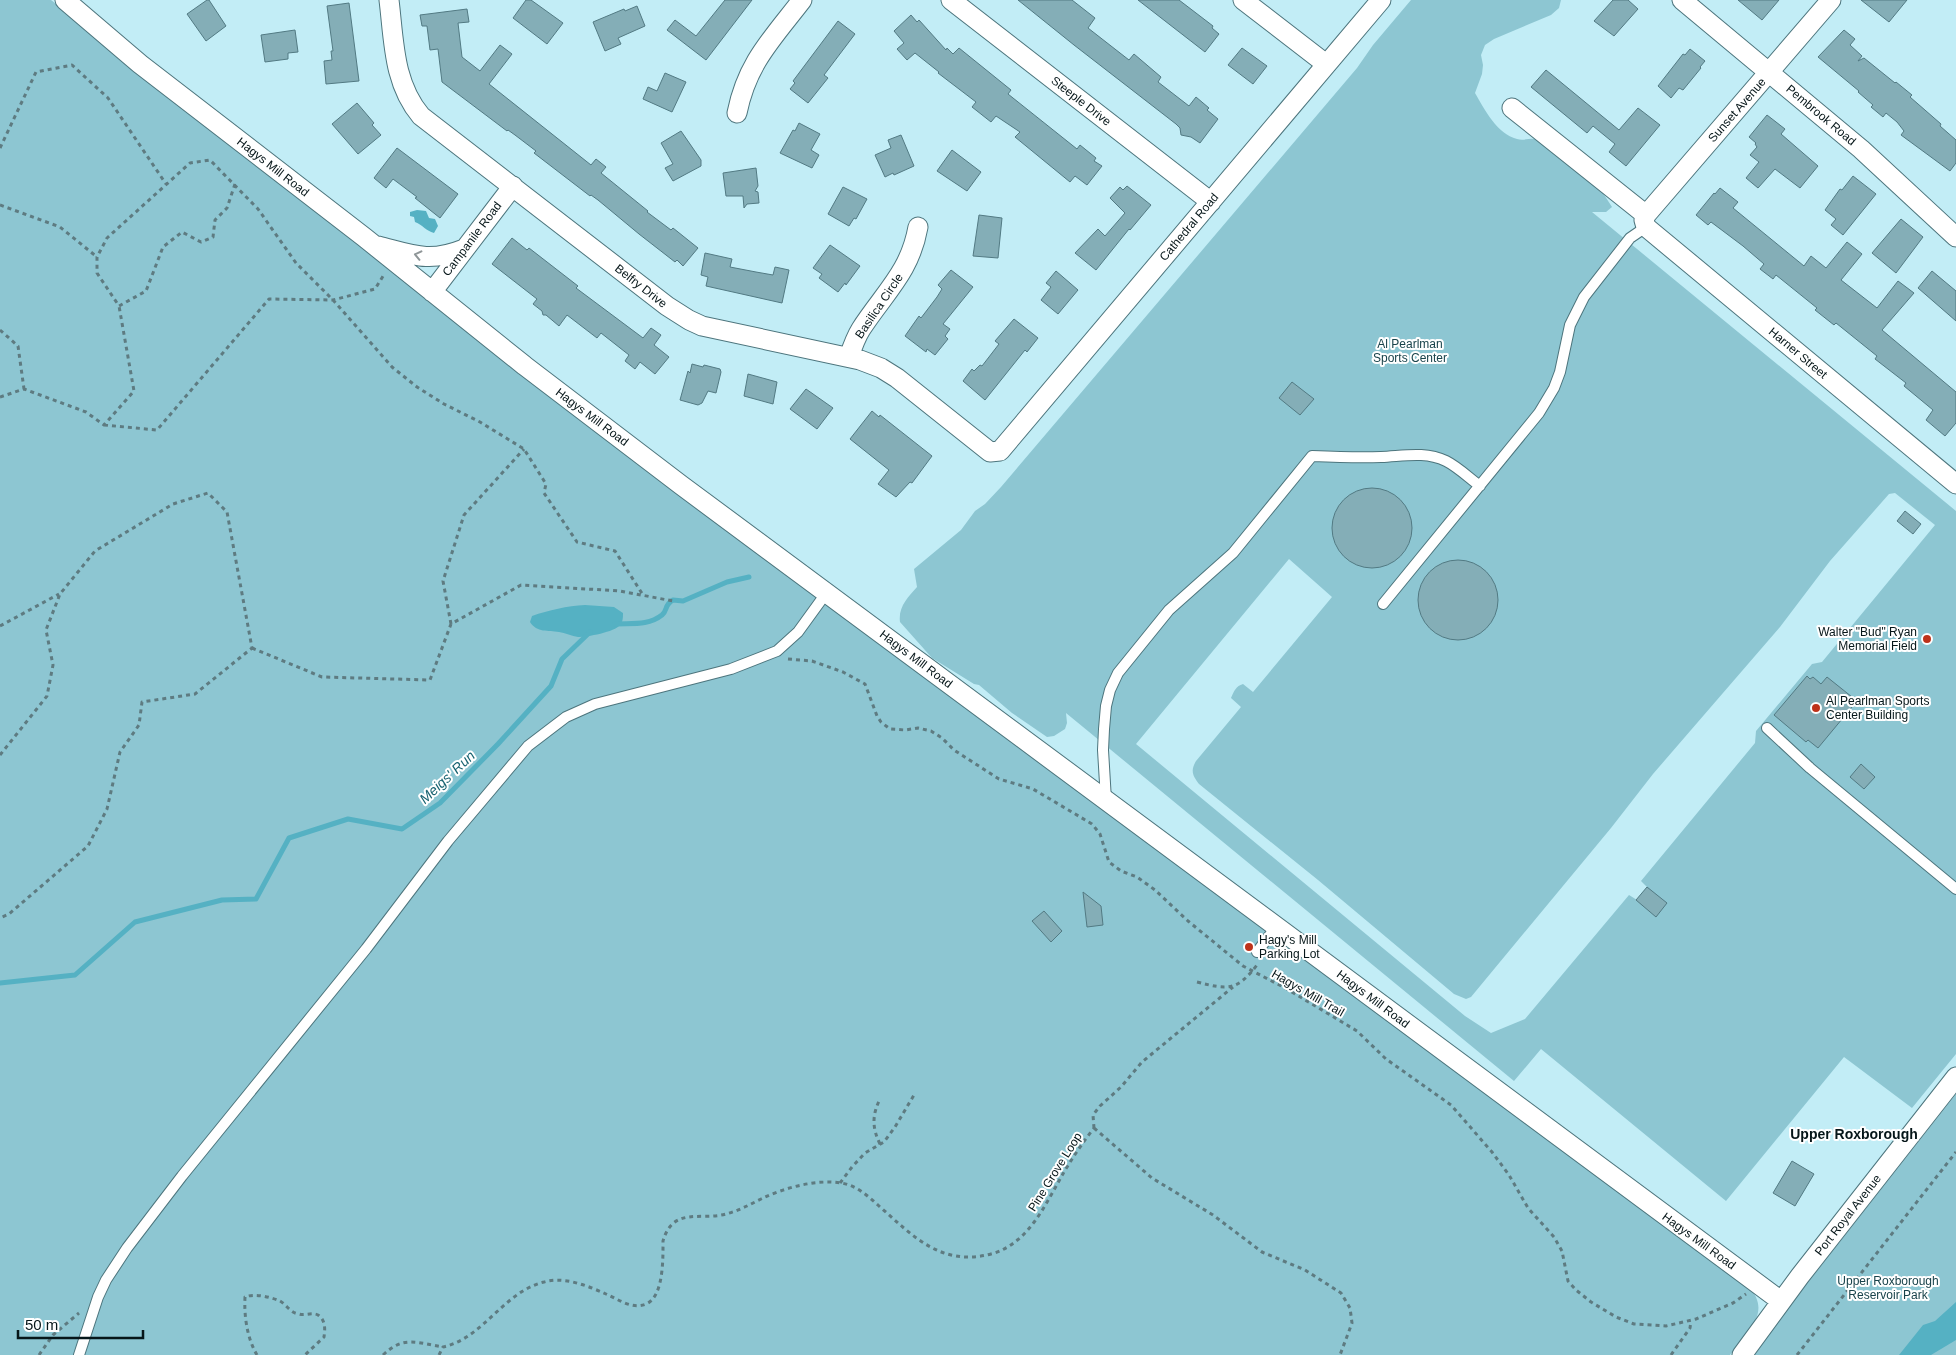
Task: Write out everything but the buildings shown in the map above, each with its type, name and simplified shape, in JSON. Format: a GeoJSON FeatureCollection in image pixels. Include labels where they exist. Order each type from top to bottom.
{"type":"FeatureCollection","features":[{"type":"Feature","properties":{"kind":"street","name":"Belfry Drive"},"geometry":{"type":"LineString","coordinates":[[389,0],[399,75],[402,86],[413,106],[432,125],[667,306],[702,326],[870,363],[889,373],[990,452],[996,452]]}},
{"type":"Feature","properties":{"kind":"street"},"geometry":{"type":"LineString","coordinates":[[737,113],[740,97],[750,70],[802,0]]}},
{"type":"Feature","properties":{"kind":"street","name":"Steeple Drive"},"geometry":{"type":"LineString","coordinates":[[951,0],[1211,202]]}},
{"type":"Feature","properties":{"kind":"street"},"geometry":{"type":"LineString","coordinates":[[1244,0],[1326,64]]}},
{"type":"Feature","properties":{"kind":"street","name":"Cathedral Road"},"geometry":{"type":"LineString","coordinates":[[996,452],[1000,451],[1381,0]]}},
{"type":"Feature","properties":{"kind":"street","name":"Pembrook Road"},"geometry":{"type":"LineString","coordinates":[[1682,0],[1861,149],[1956,236]]}},
{"type":"Feature","properties":{"kind":"street","name":"Sunset Avenue"},"geometry":{"type":"LineString","coordinates":[[1646,221],[1831,0]]}},
{"type":"Feature","properties":{"kind":"street","name":"Hagys Mill Road"},"geometry":{"type":"LineString","coordinates":[[73,3],[140,64],[658,468],[1781,1301]]}},
{"type":"Feature","properties":{"kind":"street","name":"Harner Street"},"geometry":{"type":"LineString","coordinates":[[1512,108],[1955,480]]}},
{"type":"Feature","properties":{"kind":"street","name":"Campanile Road"},"geometry":{"type":"LineString","coordinates":[[432,292],[512,186]]}},
{"type":"Feature","properties":{"kind":"street","name":"Basilica Circle"},"geometry":{"type":"LineString","coordinates":[[849,357],[860,330],[906,266],[912,253],[918,227]]}},
{"type":"Feature","properties":{"kind":"street"},"geometry":{"type":"LineString","coordinates":[[372,244],[429,258],[449,255],[464,249]]}},
{"type":"Feature","properties":{"kind":"street","name":"Port Royal Avenue"},"geometry":{"type":"LineString","coordinates":[[1742,1355],[1781,1301],[1956,1077]]}},
{"type":"Feature","properties":{"kind":"lane"},"geometry":{"type":"LineString","coordinates":[[1383,604],[1547,401],[1560,372],[1570,325],[1584,297],[1630,238],[1646,221]]}},
{"type":"Feature","properties":{"kind":"lane"},"geometry":{"type":"LineString","coordinates":[[1106,800],[1103,750],[1104,729],[1110,690],[1118,673],[1169,610],[1233,553],[1312,456],[1366,457],[1419,454],[1432,456],[1446,461],[1459,469],[1480,486]]}},
{"type":"Feature","properties":{"kind":"lane"},"geometry":{"type":"LineString","coordinates":[[78,1355],[98,1297],[116,1262],[366,949],[454,834],[528,746],[552,726],[579,710],[595,704],[731,669],[777,651],[798,632],[827,592]]}},
{"type":"Feature","properties":{"kind":"lane"},"geometry":{"type":"LineString","coordinates":[[1766,728],[1810,768],[1956,889]]}},
{"type":"Feature","properties":{"kind":"lane"},"geometry":{"type":"LineString","coordinates":[[1257,952],[1276,927]]}},
{"type":"Feature","properties":{"kind":"path"},"geometry":{"type":"LineString","coordinates":[[0,148],[36,72],[72,64],[108,98],[166,184]]}},
{"type":"Feature","properties":{"kind":"path"},"geometry":{"type":"LineString","coordinates":[[104,425],[134,391],[120,306],[96,273],[97,257],[107,238],[190,162],[210,160],[258,209],[296,263],[334,300],[392,367],[417,387],[524,449],[546,484],[544,493],[577,542],[616,551],[643,595]]}},
{"type":"Feature","properties":{"kind":"path"},"geometry":{"type":"LineString","coordinates":[[120,306],[146,291],[163,247],[182,232],[202,242],[214,237],[215,220],[227,208],[235,184]]}},
{"type":"Feature","properties":{"kind":"path"},"geometry":{"type":"LineString","coordinates":[[0,205],[60,227],[97,257]]}},
{"type":"Feature","properties":{"kind":"path"},"geometry":{"type":"LineString","coordinates":[[0,397],[24,389],[86,412],[104,425],[157,430],[270,299],[334,300],[375,289],[393,260]]}},
{"type":"Feature","properties":{"kind":"path"},"geometry":{"type":"LineString","coordinates":[[0,330],[18,346],[24,389]]}},
{"type":"Feature","properties":{"kind":"path"},"geometry":{"type":"LineString","coordinates":[[252,648],[322,677],[430,680],[451,624],[443,581],[464,515],[524,449]]}},
{"type":"Feature","properties":{"kind":"path"},"geometry":{"type":"LineString","coordinates":[[0,754],[47,696],[53,666],[46,630],[60,594],[95,551],[173,504],[208,493],[227,512],[252,648]]}},
{"type":"Feature","properties":{"kind":"path"},"geometry":{"type":"LineString","coordinates":[[451,624],[521,585],[620,591],[673,601]]}},
{"type":"Feature","properties":{"kind":"path"},"geometry":{"type":"LineString","coordinates":[[0,626],[60,594]]}},
{"type":"Feature","properties":{"kind":"path"},"geometry":{"type":"LineString","coordinates":[[0,918],[9,914],[88,846],[107,809],[120,752],[139,725],[142,702],[195,694],[252,648]]}},
{"type":"Feature","properties":{"kind":"path","name":"Hagys Mill Trail"},"geometry":{"type":"LineString","coordinates":[[765,656],[812,662],[843,672],[864,684],[877,716],[890,729],[905,730],[918,728],[931,731],[942,738],[954,750],[999,779],[1033,789],[1092,824],[1100,834],[1109,862],[1121,871],[1137,877],[1155,890],[1188,921],[1252,971],[1357,1031],[1386,1058],[1451,1105],[1492,1152],[1509,1175],[1528,1208],[1554,1237],[1562,1251],[1568,1281],[1576,1290],[1616,1317],[1634,1324],[1666,1326],[1691,1321],[1733,1304],[1749,1293],[1756,1283]]}},
{"type":"Feature","properties":{"kind":"path"},"geometry":{"type":"LineString","coordinates":[[1094,1128],[1093,1115],[1122,1087],[1142,1062],[1233,987],[1248,977],[1258,964]]}},
{"type":"Feature","properties":{"kind":"path"},"geometry":{"type":"LineString","coordinates":[[1197,982],[1233,987]]}},
{"type":"Feature","properties":{"kind":"path"},"geometry":{"type":"LineString","coordinates":[[840,1183],[865,1153],[880,1144],[895,1127],[914,1095]]}},
{"type":"Feature","properties":{"kind":"path"},"geometry":{"type":"LineString","coordinates":[[880,1099],[876,1107],[873,1125],[880,1144]]}},
{"type":"Feature","properties":{"kind":"path","name":"Pine Grove Loop"},"geometry":{"type":"LineString","coordinates":[[443,1347],[457,1342],[473,1332],[522,1290],[546,1281],[562,1280],[580,1284],[630,1305],[645,1305],[651,1301],[657,1292],[661,1279],[665,1235],[675,1222],[690,1216],[725,1215],[776,1192],[816,1183],[840,1183],[860,1190],[910,1233],[934,1250],[967,1258],[992,1254],[1006,1248],[1032,1226],[1063,1173],[1094,1128],[1152,1178],[1214,1215],[1262,1252],[1305,1270],[1341,1293],[1350,1308],[1352,1323],[1340,1355]]}},
{"type":"Feature","properties":{"kind":"path"},"geometry":{"type":"LineString","coordinates":[[1798,1355],[1956,1152]]}},
{"type":"Feature","properties":{"kind":"path"},"geometry":{"type":"LineString","coordinates":[[257,1355],[252,1347],[248,1330],[245,1297],[249,1295],[281,1302],[291,1311],[298,1314],[313,1314],[323,1320],[324,1337],[306,1355]]}},
{"type":"Feature","properties":{"kind":"path"},"geometry":{"type":"LineString","coordinates":[[39,1355],[53,1335],[98,1297]]}},
{"type":"Feature","properties":{"kind":"path"},"geometry":{"type":"LineString","coordinates":[[1671,1355],[1690,1328],[1691,1321]]}},
{"type":"Feature","properties":{"kind":"path"},"geometry":{"type":"LineString","coordinates":[[382,1355],[392,1347],[408,1341],[420,1341],[443,1347],[439,1355]]}},
{"type":"Feature","properties":{"kind":"green space"},"geometry":{"type":"Polygon","coordinates":[[[0,0],[51,0],[1373,1009],[1747,1285],[1755,1295],[1758,1313],[1744,1338],[1730,1355],[0,1355],[0,0]]]}},
{"type":"Feature","properties":{"kind":"green space","name":"Al Pearlman Sports Center"},"geometry":{"type":"Polygon","coordinates":[[[1411,0],[1561,0],[1559,8],[1551,15],[1494,39],[1485,45],[1481,55],[1482,74],[1475,93],[1492,120],[1503,132],[1519,140],[1536,139],[1601,190],[1612,207],[1606,212],[1592,212],[1956,511],[1956,1054],[1912,1108],[1844,1057],[1726,1201],[1541,1049],[1514,1081],[1066,713],[1067,723],[1065,729],[1054,736],[1047,737],[1012,713],[979,685],[974,684],[932,658],[900,622],[902,607],[917,587],[914,569],[961,530],[975,511],[985,504],[1001,487],[1357,68],[1373,45],[1411,0]],[[1895,493],[1889,494],[1830,561],[1780,627],[1653,774],[1611,828],[1471,997],[1466,999],[1454,994],[1318,880],[1199,784],[1194,776],[1193,768],[1196,761],[1241,707],[1231,698],[1236,689],[1243,684],[1253,692],[1332,597],[1289,559],[1136,744],[1465,1016],[1491,1033],[1525,1019],[1629,895],[1637,900],[1647,887],[1641,881],[1755,743],[1756,731],[1812,664],[1822,662],[1935,525],[1895,493]]]}},
{"type":"Feature","properties":{"kind":"green space","name":"Upper Roxborough Reservoir Park"},"geometry":{"type":"Polygon","coordinates":[[[1956,1094],[1956,1355],[1751,1355],[1956,1094]]]}},
{"type":"Feature","properties":{"kind":"shaded area"},"geometry":{"type":"Polygon","coordinates":[[[417,210],[426,211],[429,218],[435,219],[438,226],[434,233],[415,222],[414,217],[410,216],[410,212],[417,210]]]}},
{"type":"Feature","properties":{"kind":"shaded area"},"geometry":{"type":"Polygon","coordinates":[[[585,605],[614,607],[623,613],[622,622],[617,628],[607,632],[578,637],[539,629],[530,622],[532,616],[538,614],[565,607],[585,605]]]}},
{"type":"Feature","properties":{"kind":"shaded area"},"geometry":{"type":"Polygon","coordinates":[[[1956,1302],[1956,1340],[1931,1355],[1899,1355],[1923,1325],[1935,1321],[1956,1302]]]}},
{"type":"Feature","properties":{"kind":"waterway","name":"Meigs' Run"},"geometry":{"type":"LineString","coordinates":[[615,624],[640,623],[657,619],[673,600],[683,601],[727,582],[749,577]]}},
{"type":"Feature","properties":{"kind":"waterway","name":"Meigs' Run"},"geometry":{"type":"LineString","coordinates":[[0,983],[75,975],[135,922],[222,900],[256,899],[289,838],[348,819],[402,829],[440,803],[498,744],[551,686],[562,659],[590,632]]}},
{"type":"Feature","properties":{"kind":"place","name":"Walter \"Bud\" Ryan Memorial Field"},"geometry":{"type":"Point","coordinates":[1927,639]}},
{"type":"Feature","properties":{"kind":"place","name":"Al Pearlman Sports Center Building"},"geometry":{"type":"Point","coordinates":[1816,708]}},
{"type":"Feature","properties":{"kind":"place","name":"Hagy's Mill Parking Lot"},"geometry":{"type":"Point","coordinates":[1249,947]}},
{"type":"Feature","properties":{"kind":"district","name":"Upper Roxborough"},"geometry":{"type":"Point","coordinates":[1854,1134]}}]}
